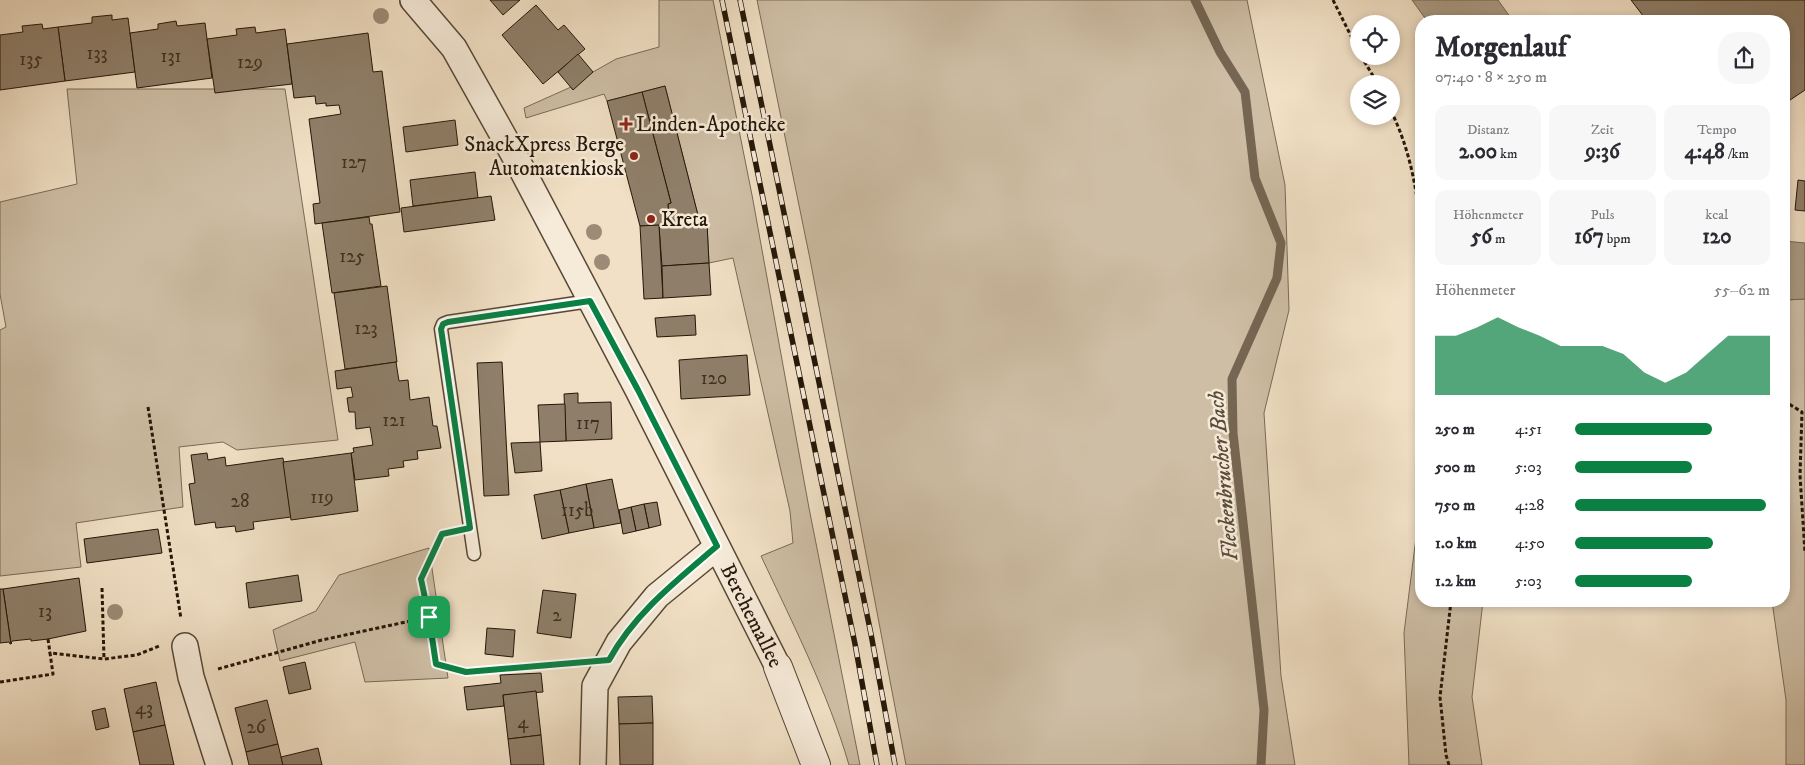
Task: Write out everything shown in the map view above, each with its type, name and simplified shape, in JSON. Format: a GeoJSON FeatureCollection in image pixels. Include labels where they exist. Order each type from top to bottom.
{"type":"FeatureCollection","features":[{"type":"Feature","properties":{"kind":"street","name":"Berchemallee"},"geometry":{"type":"LineString","coordinates":[[413,0],[454,48],[519,164],[638,390],[778,667],[816,765]]}},
{"type":"Feature","properties":{"kind":"street"},"geometry":{"type":"LineString","coordinates":[[593,765],[595,686],[619,642],[658,596],[717,546]]}},
{"type":"Feature","properties":{"kind":"street"},"geometry":{"type":"LineString","coordinates":[[185,646],[191,677],[219,765]]}},
{"type":"Feature","properties":{"kind":"lane"},"geometry":{"type":"LineString","coordinates":[[474,554],[441,329],[443,324],[590,301]]}},
{"type":"Feature","properties":{"kind":"path"},"geometry":{"type":"LineString","coordinates":[[1333,0],[1350,34]]}},
{"type":"Feature","properties":{"kind":"path"},"geometry":{"type":"LineString","coordinates":[[1398,125],[1415,182]]}},
{"type":"Feature","properties":{"kind":"path"},"geometry":{"type":"LineString","coordinates":[[1790,405],[1802,412],[1800,475],[1805,553]]}},
{"type":"Feature","properties":{"kind":"path"},"geometry":{"type":"LineString","coordinates":[[50,653],[104,659],[137,655],[156,646],[185,646],[148,407]]}},
{"type":"Feature","properties":{"kind":"path"},"geometry":{"type":"LineString","coordinates":[[470,528],[442,534],[421,579],[436,664],[466,672],[609,660]]}},
{"type":"Feature","properties":{"kind":"path"},"geometry":{"type":"LineString","coordinates":[[102,588],[104,659]]}},
{"type":"Feature","properties":{"kind":"path"},"geometry":{"type":"LineString","coordinates":[[1449,765],[1446,755],[1440,697],[1450,607]]}},
{"type":"Feature","properties":{"kind":"path"},"geometry":{"type":"LineString","coordinates":[[191,677],[322,640],[429,617]]}},
{"type":"Feature","properties":{"kind":"path"},"geometry":{"type":"LineString","coordinates":[[0,682],[53,674],[48,639]]}},
{"type":"Feature","properties":{"kind":"shaded area"},"geometry":{"type":"Polygon","coordinates":[[[659,0],[713,0],[752,195],[809,508],[860,765],[849,765],[841,738],[820,685],[761,556],[793,543],[790,511],[733,258],[709,263],[707,224],[700,223],[665,86],[607,101],[604,94],[526,118],[524,108],[571,87],[573,89],[593,72],[616,59],[659,47],[659,0]]]}},
{"type":"Feature","properties":{"kind":"shaded area"},"geometry":{"type":"Polygon","coordinates":[[[757,0],[1247,0],[1285,185],[1289,310],[1264,413],[1281,676],[1295,765],[906,765],[810,259],[757,0]]]}},
{"type":"Feature","properties":{"kind":"shaded area"},"geometry":{"type":"Polygon","coordinates":[[[1412,0],[1498,0],[1509,15],[1423,15],[1412,0]]]}},
{"type":"Feature","properties":{"kind":"shaded area"},"geometry":{"type":"Polygon","coordinates":[[[67,89],[285,89],[338,440],[237,450],[223,442],[179,447],[183,507],[76,523],[81,567],[0,576],[0,330],[6,327],[0,294],[0,202],[77,184],[67,89]]]}},
{"type":"Feature","properties":{"kind":"shaded area"},"geometry":{"type":"Polygon","coordinates":[[[1790,242],[1805,243],[1805,299],[1790,300],[1790,242]]]}},
{"type":"Feature","properties":{"kind":"shaded area"},"geometry":{"type":"Polygon","coordinates":[[[1805,299],[1805,765],[1786,765],[1786,700],[1773,607],[1790,607],[1790,300],[1805,299]]]}},
{"type":"Feature","properties":{"kind":"shaded area"},"geometry":{"type":"Polygon","coordinates":[[[1415,546],[1415,607],[1482,607],[1472,697],[1482,765],[1409,765],[1404,633],[1415,546]]]}},
{"type":"Feature","properties":{"kind":"shaded area"},"geometry":{"type":"Polygon","coordinates":[[[429,548],[448,678],[365,682],[355,642],[280,661],[273,630],[316,611],[339,575],[429,548]]]}},
{"type":"Feature","properties":{"kind":"building"},"geometry":{"type":"Polygon","coordinates":[[[490,0],[520,0],[503,15],[490,0]]]}},
{"type":"Feature","properties":{"kind":"building"},"geometry":{"type":"Polygon","coordinates":[[[1631,0],[1805,0],[1805,90],[1790,100],[1790,15],[1642,15],[1631,0]]]}},
{"type":"Feature","properties":{"kind":"building"},"geometry":{"type":"Polygon","coordinates":[[[536,5],[558,30],[564,25],[585,49],[543,84],[502,35],[536,5]]]}},
{"type":"Feature","properties":{"kind":"building"},"geometry":{"type":"Polygon","coordinates":[[[112,15],[112,20],[128,18],[135,72],[65,81],[58,27],[92,23],[92,17],[112,15]]]}},
{"type":"Feature","properties":{"kind":"building"},"geometry":{"type":"Polygon","coordinates":[[[176,21],[177,26],[205,23],[212,78],[137,88],[130,33],[158,29],[158,24],[176,21]]]}},
{"type":"Feature","properties":{"kind":"building"},"geometry":{"type":"Polygon","coordinates":[[[42,24],[43,29],[58,27],[65,81],[0,90],[0,35],[23,32],[22,26],[42,24]]]}},
{"type":"Feature","properties":{"kind":"building"},"geometry":{"type":"Polygon","coordinates":[[[255,27],[256,33],[285,29],[292,84],[215,93],[207,39],[237,35],[236,29],[255,27]]]}},
{"type":"Feature","properties":{"kind":"building"},"geometry":{"type":"Polygon","coordinates":[[[368,33],[373,72],[382,71],[400,212],[315,224],[313,204],[320,203],[309,119],[341,114],[339,105],[326,106],[326,103],[316,104],[315,96],[294,98],[287,44],[368,33]]]}},
{"type":"Feature","properties":{"kind":"building"},"geometry":{"type":"Polygon","coordinates":[[[578,54],[593,72],[573,90],[558,72],[578,54]]]}},
{"type":"Feature","properties":{"kind":"building"},"geometry":{"type":"Polygon","coordinates":[[[665,86],[700,223],[669,225],[668,204],[671,203],[642,92],[665,86]]]}},
{"type":"Feature","properties":{"kind":"building"},"geometry":{"type":"Polygon","coordinates":[[[642,92],[671,203],[668,204],[669,225],[640,226],[607,101],[642,92]]]}},
{"type":"Feature","properties":{"kind":"building"},"geometry":{"type":"Polygon","coordinates":[[[455,120],[458,145],[406,152],[403,127],[455,120]]]}},
{"type":"Feature","properties":{"kind":"building"},"geometry":{"type":"Polygon","coordinates":[[[475,172],[478,198],[413,206],[410,180],[475,172]]]}},
{"type":"Feature","properties":{"kind":"building"},"geometry":{"type":"Polygon","coordinates":[[[1798,180],[1805,181],[1805,211],[1795,210],[1798,180]]]}},
{"type":"Feature","properties":{"kind":"building"},"geometry":{"type":"Polygon","coordinates":[[[491,196],[495,220],[404,232],[401,208],[491,196]]]}},
{"type":"Feature","properties":{"kind":"building"},"geometry":{"type":"Polygon","coordinates":[[[369,217],[370,224],[372,224],[381,286],[332,293],[322,223],[369,217]]]}},
{"type":"Feature","properties":{"kind":"building"},"geometry":{"type":"Polygon","coordinates":[[[707,223],[709,263],[662,266],[659,226],[707,223]]]}},
{"type":"Feature","properties":{"kind":"building"},"geometry":{"type":"Polygon","coordinates":[[[659,225],[663,298],[644,299],[640,226],[659,225]]]}},
{"type":"Feature","properties":{"kind":"building"},"geometry":{"type":"Polygon","coordinates":[[[709,263],[711,295],[663,298],[662,266],[709,263]]]}},
{"type":"Feature","properties":{"kind":"building"},"geometry":{"type":"Polygon","coordinates":[[[387,286],[397,362],[345,369],[334,293],[387,286]]]}},
{"type":"Feature","properties":{"kind":"building"},"geometry":{"type":"Polygon","coordinates":[[[695,315],[696,335],[657,337],[655,318],[695,315]]]}},
{"type":"Feature","properties":{"kind":"building"},"geometry":{"type":"Polygon","coordinates":[[[747,355],[750,395],[681,399],[679,360],[747,355]]]}},
{"type":"Feature","properties":{"kind":"building"},"geometry":{"type":"Polygon","coordinates":[[[396,362],[399,381],[408,380],[410,400],[429,397],[433,426],[437,426],[441,448],[417,451],[418,459],[403,461],[404,467],[388,469],[389,476],[355,480],[351,453],[354,452],[353,448],[373,445],[370,427],[356,429],[355,412],[349,412],[347,398],[353,397],[351,387],[337,389],[335,371],[396,362]]]}},
{"type":"Feature","properties":{"kind":"building"},"geometry":{"type":"Polygon","coordinates":[[[502,362],[509,495],[484,496],[477,363],[502,362]]]}},
{"type":"Feature","properties":{"kind":"building"},"geometry":{"type":"Polygon","coordinates":[[[578,393],[578,403],[611,402],[612,439],[566,441],[564,394],[578,393]]]}},
{"type":"Feature","properties":{"kind":"building"},"geometry":{"type":"Polygon","coordinates":[[[565,404],[566,441],[540,442],[538,405],[565,404]]]}},
{"type":"Feature","properties":{"kind":"building"},"geometry":{"type":"Polygon","coordinates":[[[540,442],[542,471],[515,473],[511,443],[540,442]]]}},
{"type":"Feature","properties":{"kind":"building"},"geometry":{"type":"Polygon","coordinates":[[[207,453],[208,460],[225,457],[226,466],[283,458],[291,517],[253,522],[254,529],[236,532],[235,526],[216,528],[215,522],[195,525],[189,484],[195,483],[191,455],[207,453]]]}},
{"type":"Feature","properties":{"kind":"building"},"geometry":{"type":"Polygon","coordinates":[[[351,453],[358,511],[291,520],[283,462],[351,453]]]}},
{"type":"Feature","properties":{"kind":"building"},"geometry":{"type":"Polygon","coordinates":[[[612,479],[621,523],[594,528],[586,484],[612,479]]]}},
{"type":"Feature","properties":{"kind":"building"},"geometry":{"type":"Polygon","coordinates":[[[586,484],[594,528],[569,533],[560,490],[586,484]]]}},
{"type":"Feature","properties":{"kind":"building"},"geometry":{"type":"Polygon","coordinates":[[[560,490],[569,533],[542,539],[534,495],[560,490]]]}},
{"type":"Feature","properties":{"kind":"building"},"geometry":{"type":"Polygon","coordinates":[[[657,502],[661,525],[649,528],[644,504],[657,502]]]}},
{"type":"Feature","properties":{"kind":"building"},"geometry":{"type":"Polygon","coordinates":[[[644,504],[649,528],[636,531],[631,507],[644,504]]]}},
{"type":"Feature","properties":{"kind":"building"},"geometry":{"type":"Polygon","coordinates":[[[631,507],[636,531],[623,534],[619,510],[631,507]]]}},
{"type":"Feature","properties":{"kind":"building"},"geometry":{"type":"Polygon","coordinates":[[[158,529],[162,553],[87,563],[84,539],[158,529]]]}},
{"type":"Feature","properties":{"kind":"building"},"geometry":{"type":"Polygon","coordinates":[[[298,575],[302,601],[249,608],[246,583],[298,575]]]}},
{"type":"Feature","properties":{"kind":"building"},"geometry":{"type":"Polygon","coordinates":[[[79,578],[86,631],[48,639],[12,641],[11,644],[3,589],[79,578]]]}},
{"type":"Feature","properties":{"kind":"building"},"geometry":{"type":"Polygon","coordinates":[[[0,589],[3,589],[11,644],[9,642],[0,643],[0,589]]]}},
{"type":"Feature","properties":{"kind":"building"},"geometry":{"type":"Polygon","coordinates":[[[543,590],[576,594],[571,638],[537,633],[543,590]]]}},
{"type":"Feature","properties":{"kind":"building"},"geometry":{"type":"Polygon","coordinates":[[[487,628],[515,630],[513,657],[485,654],[487,628]]]}},
{"type":"Feature","properties":{"kind":"building"},"geometry":{"type":"Polygon","coordinates":[[[305,662],[311,689],[289,694],[283,667],[305,662]]]}},
{"type":"Feature","properties":{"kind":"building"},"geometry":{"type":"Polygon","coordinates":[[[541,673],[543,692],[503,695],[504,706],[467,710],[464,687],[501,683],[500,675],[541,673]]]}},
{"type":"Feature","properties":{"kind":"building"},"geometry":{"type":"Polygon","coordinates":[[[156,682],[165,725],[133,732],[124,689],[156,682]]]}},
{"type":"Feature","properties":{"kind":"building"},"geometry":{"type":"Polygon","coordinates":[[[536,691],[541,735],[508,739],[503,695],[536,691]]]}},
{"type":"Feature","properties":{"kind":"building"},"geometry":{"type":"Polygon","coordinates":[[[652,696],[653,723],[619,724],[618,697],[652,696]]]}},
{"type":"Feature","properties":{"kind":"building"},"geometry":{"type":"Polygon","coordinates":[[[267,700],[278,744],[246,752],[235,708],[267,700]]]}},
{"type":"Feature","properties":{"kind":"building"},"geometry":{"type":"Polygon","coordinates":[[[105,708],[109,727],[96,730],[92,711],[105,708]]]}},
{"type":"Feature","properties":{"kind":"building"},"geometry":{"type":"Polygon","coordinates":[[[653,723],[653,765],[620,765],[619,724],[653,723]]]}},
{"type":"Feature","properties":{"kind":"building"},"geometry":{"type":"Polygon","coordinates":[[[165,725],[174,765],[140,765],[133,732],[165,725]]]}},
{"type":"Feature","properties":{"kind":"building"},"geometry":{"type":"Polygon","coordinates":[[[541,735],[544,765],[511,765],[508,739],[541,735]]]}},
{"type":"Feature","properties":{"kind":"building"},"geometry":{"type":"Polygon","coordinates":[[[278,744],[283,765],[249,765],[246,752],[278,744]]]}},
{"type":"Feature","properties":{"kind":"building"},"geometry":{"type":"Polygon","coordinates":[[[318,748],[322,765],[283,765],[281,757],[318,748]]]}},
{"type":"Feature","properties":{"kind":"waterway","name":"Fleckenbrucher Bach"},"geometry":{"type":"LineString","coordinates":[[1195,0],[1220,52],[1245,92],[1255,178],[1281,243],[1277,278],[1232,379],[1233,433],[1264,710],[1261,765]]}},
{"type":"Feature","properties":{"kind":"railway"},"geometry":{"type":"LineString","coordinates":[[722,0],[855,644],[877,765]]}},
{"type":"Feature","properties":{"kind":"railway"},"geometry":{"type":"LineString","coordinates":[[740,0],[871,634],[895,765]]}},
{"type":"Feature","properties":{"kind":"place","name":"Linden-Apotheke"},"geometry":{"type":"Point","coordinates":[626,124]}},
{"type":"Feature","properties":{"kind":"place","name":"SnackXpress Berge Automatenkiosk"},"geometry":{"type":"Point","coordinates":[634,156]}},
{"type":"Feature","properties":{"kind":"place","name":"Kreta"},"geometry":{"type":"Point","coordinates":[651,219]}},
{"type":"Feature","properties":{"kind":"route"},"geometry":{"type":"LineString","coordinates":[[590,301],[638,390],[717,546],[658,596],[619,642],[609,660],[466,672],[436,664],[429,617],[421,579],[442,534],[470,528],[440,336],[443,324],[590,301]]}}]}
